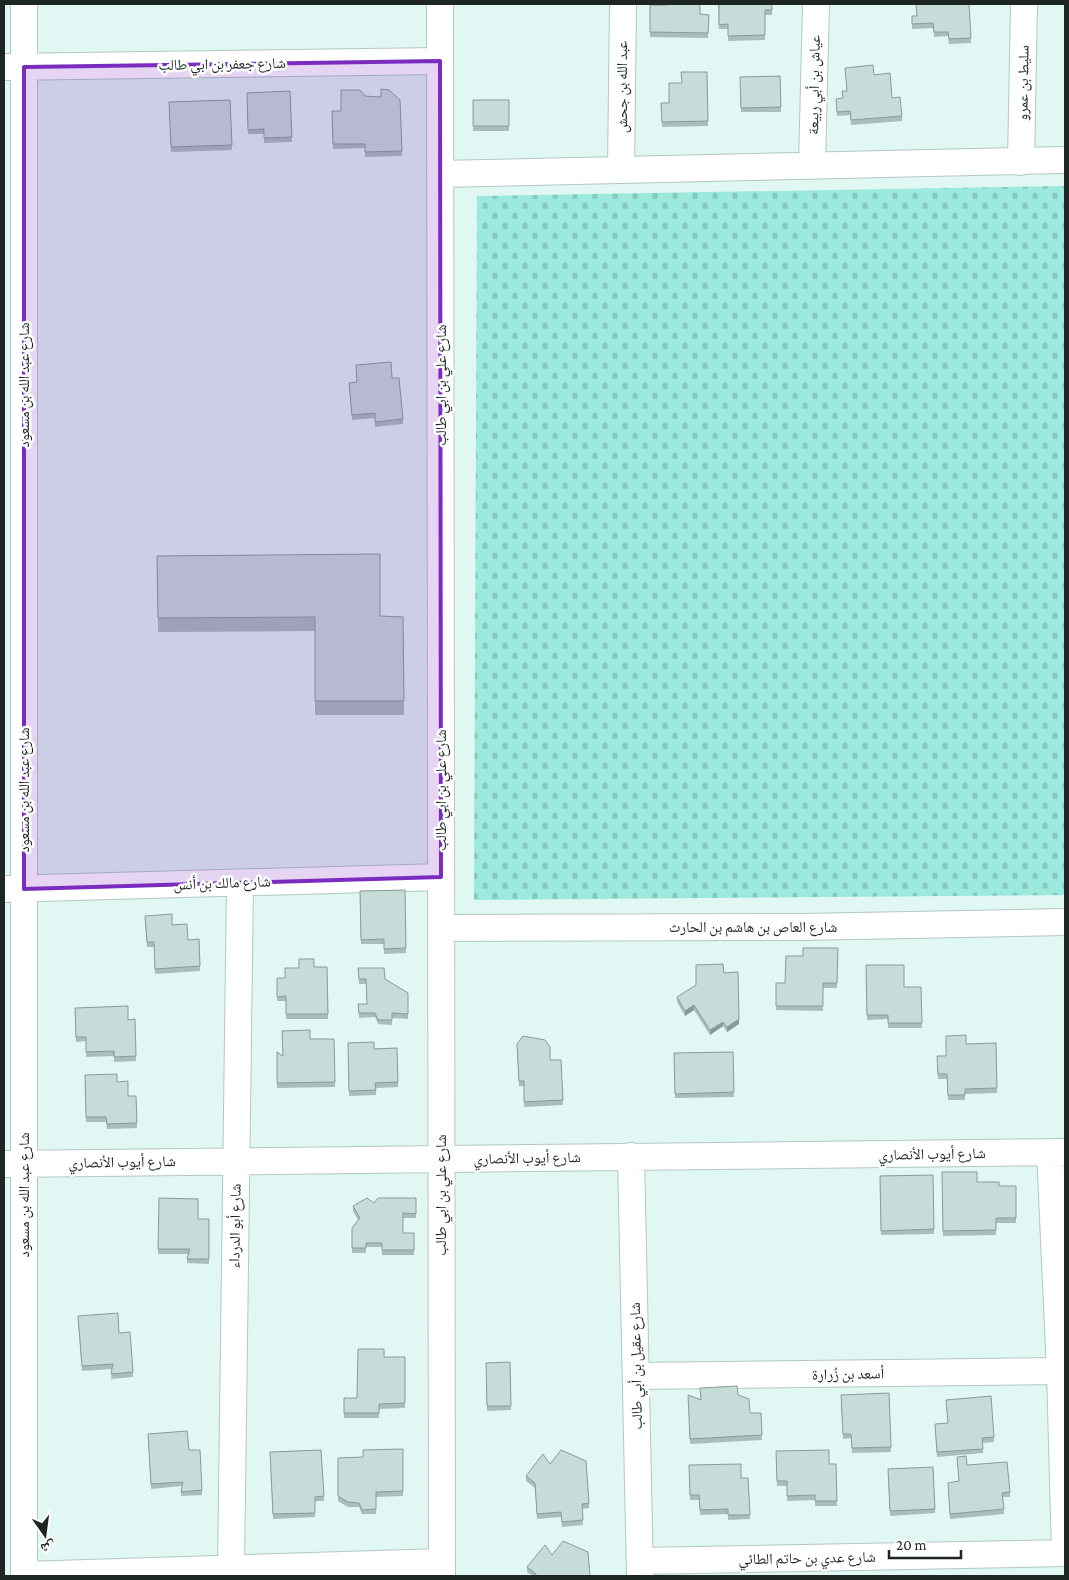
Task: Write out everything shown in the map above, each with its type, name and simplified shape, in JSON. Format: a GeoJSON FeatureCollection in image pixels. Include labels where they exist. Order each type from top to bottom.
{"type":"FeatureCollection","features":[{"type":"Feature","properties":{"kind":"street","name":"شارع عبد الله بن مسعود"},"geometry":{"type":"LineString","coordinates":[[24,4],[14,67],[14,1164],[24,1576]]}},
{"type":"Feature","properties":{"kind":"street","name":"شارع علي بن ابي طالب"},"geometry":{"type":"LineString","coordinates":[[440,4],[442,1569]]}},
{"type":"Feature","properties":{"kind":"street","name":"عبد الله بن جحش"},"geometry":{"type":"LineString","coordinates":[[622,170],[623,4]]}},
{"type":"Feature","properties":{"kind":"street","name":"عياش بن أبي ربيعة"},"geometry":{"type":"LineString","coordinates":[[812,166],[816,4]]}},
{"type":"Feature","properties":{"kind":"street","name":"سليط بن عمرو"},"geometry":{"type":"LineString","coordinates":[[1021,162],[1024,4]]}},
{"type":"Feature","properties":{"kind":"street","name":"شارع جعفر بن ابي طالب"},"geometry":{"type":"LineString","coordinates":[[14,67],[440,60]]}},
{"type":"Feature","properties":{"kind":"street"},"geometry":{"type":"LineString","coordinates":[[440,174],[1065,160]]}},
{"type":"Feature","properties":{"kind":"street","name":"شارع مالك بن أنس"},"geometry":{"type":"LineString","coordinates":[[14,889],[441,876]]}},
{"type":"Feature","properties":{"kind":"street","name":"شارع أبو الدرداء"},"geometry":{"type":"LineString","coordinates":[[231,1569],[240,883]]}},
{"type":"Feature","properties":{"kind":"street","name":"شارع العاص بن هاشم بن الحارث"},"geometry":{"type":"LineString","coordinates":[[441,928],[801,927],[1065,922]]}},
{"type":"Feature","properties":{"kind":"street"},"geometry":{"type":"LineString","coordinates":[[1058,1152],[1060,1371],[1065,1553]]}},
{"type":"Feature","properties":{"kind":"street","name":"شارع أيوب الأنصاري"},"geometry":{"type":"LineString","coordinates":[[14,1164],[1058,1152]]}},
{"type":"Feature","properties":{"kind":"street","name":"شارع عقيل بن أبي طالب"},"geometry":{"type":"LineString","coordinates":[[631,1156],[640,1568]]}},
{"type":"Feature","properties":{"kind":"street","name":"أسعد بن زُرارة"},"geometry":{"type":"LineString","coordinates":[[636,1376],[1060,1371]]}},
{"type":"Feature","properties":{"kind":"street","name":"شارع عدي بن حاتم الطائي"},"geometry":{"type":"LineString","coordinates":[[640,1568],[1065,1553]]}},
{"type":"Feature","properties":{"kind":"street"},"geometry":{"type":"LineString","coordinates":[[24,1576],[231,1569],[442,1569]]}},
{"type":"Feature","properties":{"kind":"highlighted area"},"geometry":{"type":"Polygon","coordinates":[[[440,61],[441,877],[24,889],[24,67],[440,61]]]}},
{"type":"Feature","properties":{"kind":"green space"},"geometry":{"type":"Polygon","coordinates":[[[1065,186],[1065,895],[474,900],[477,196],[1065,186]]]}},
{"type":"Feature","properties":{"kind":"building"},"geometry":{"type":"Polygon","coordinates":[[[700,4],[700,14],[709,15],[708,33],[650,32],[650,5],[700,4]]]}},
{"type":"Feature","properties":{"kind":"building"},"geometry":{"type":"Polygon","coordinates":[[[719,4],[772,4],[772,10],[765,10],[765,35],[728,36],[728,24],[719,25],[719,4]]]}},
{"type":"Feature","properties":{"kind":"building"},"geometry":{"type":"Polygon","coordinates":[[[916,4],[969,4],[971,38],[949,39],[948,32],[934,32],[933,23],[912,24],[912,16],[917,16],[916,4]]]}},
{"type":"Feature","properties":{"kind":"building"},"geometry":{"type":"Polygon","coordinates":[[[873,65],[874,75],[890,73],[892,98],[900,97],[902,116],[851,120],[850,111],[837,112],[836,99],[843,98],[842,91],[847,91],[845,68],[873,65]]]}},
{"type":"Feature","properties":{"kind":"building"},"geometry":{"type":"Polygon","coordinates":[[[681,72],[707,72],[708,121],[662,122],[661,103],[669,103],[669,83],[682,83],[681,72]]]}},
{"type":"Feature","properties":{"kind":"building"},"geometry":{"type":"Polygon","coordinates":[[[780,76],[781,107],[741,108],[740,77],[780,76]]]}},
{"type":"Feature","properties":{"kind":"building"},"geometry":{"type":"Polygon","coordinates":[[[381,89],[389,90],[400,100],[402,151],[365,152],[365,144],[333,144],[332,111],[341,111],[341,90],[360,90],[365,96],[381,97],[381,89]]]}},
{"type":"Feature","properties":{"kind":"building"},"geometry":{"type":"Polygon","coordinates":[[[290,91],[292,137],[264,138],[264,129],[248,130],[247,93],[290,91]]]}},
{"type":"Feature","properties":{"kind":"building"},"geometry":{"type":"Polygon","coordinates":[[[230,100],[232,145],[171,147],[169,102],[230,100]]]}},
{"type":"Feature","properties":{"kind":"building"},"geometry":{"type":"Polygon","coordinates":[[[473,100],[509,100],[509,126],[473,126],[473,100]]]}},
{"type":"Feature","properties":{"kind":"building"},"geometry":{"type":"Polygon","coordinates":[[[391,362],[392,378],[399,378],[403,419],[375,422],[375,413],[352,415],[349,383],[357,382],[356,365],[391,362]]]}},
{"type":"Feature","properties":{"kind":"building"},"geometry":{"type":"Polygon","coordinates":[[[380,554],[380,616],[403,617],[404,701],[315,701],[315,617],[158,618],[157,556],[380,554]]]}},
{"type":"Feature","properties":{"kind":"building"},"geometry":{"type":"Polygon","coordinates":[[[405,890],[406,948],[384,949],[384,939],[361,940],[360,891],[405,890]]]}},
{"type":"Feature","properties":{"kind":"building"},"geometry":{"type":"Polygon","coordinates":[[[172,914],[172,925],[187,924],[188,940],[199,939],[200,966],[155,969],[154,942],[147,942],[145,916],[172,914]]]}},
{"type":"Feature","properties":{"kind":"building"},"geometry":{"type":"Polygon","coordinates":[[[803,948],[838,948],[837,983],[823,983],[823,1006],[776,1006],[776,983],[785,983],[786,956],[803,956],[803,948]]]}},
{"type":"Feature","properties":{"kind":"building"},"geometry":{"type":"Polygon","coordinates":[[[299,959],[314,959],[314,967],[327,967],[328,1014],[286,1014],[286,996],[277,997],[277,978],[285,978],[285,968],[299,968],[299,959]]]}},
{"type":"Feature","properties":{"kind":"building"},"geometry":{"type":"Polygon","coordinates":[[[723,964],[724,973],[738,972],[739,1019],[727,1027],[723,1022],[710,1030],[694,1005],[685,1011],[677,997],[696,985],[696,965],[723,964]]]}},
{"type":"Feature","properties":{"kind":"building"},"geometry":{"type":"Polygon","coordinates":[[[866,965],[904,965],[904,987],[921,987],[922,1023],[888,1023],[888,1015],[867,1015],[866,965]]]}},
{"type":"Feature","properties":{"kind":"building"},"geometry":{"type":"Polygon","coordinates":[[[358,968],[384,968],[385,979],[408,993],[408,1014],[392,1013],[392,1020],[378,1020],[375,1013],[359,1013],[358,1004],[367,1004],[366,979],[359,979],[358,968]]]}},
{"type":"Feature","properties":{"kind":"building"},"geometry":{"type":"Polygon","coordinates":[[[128,1006],[128,1020],[135,1019],[136,1056],[114,1057],[114,1051],[86,1052],[86,1037],[76,1037],[75,1008],[128,1006]]]}},
{"type":"Feature","properties":{"kind":"building"},"geometry":{"type":"Polygon","coordinates":[[[310,1030],[310,1039],[334,1039],[335,1082],[277,1083],[277,1052],[283,1056],[282,1031],[310,1030]]]}},
{"type":"Feature","properties":{"kind":"building"},"geometry":{"type":"Polygon","coordinates":[[[966,1035],[966,1044],[996,1043],[997,1088],[965,1089],[965,1095],[948,1095],[947,1074],[938,1074],[937,1056],[946,1056],[946,1036],[966,1035]]]}},
{"type":"Feature","properties":{"kind":"building"},"geometry":{"type":"Polygon","coordinates":[[[523,1036],[545,1040],[550,1047],[550,1060],[561,1060],[563,1100],[524,1102],[524,1081],[519,1081],[517,1044],[523,1036]]]}},
{"type":"Feature","properties":{"kind":"building"},"geometry":{"type":"Polygon","coordinates":[[[374,1042],[374,1049],[397,1048],[398,1082],[375,1083],[376,1090],[349,1091],[348,1043],[374,1042]]]}},
{"type":"Feature","properties":{"kind":"building"},"geometry":{"type":"Polygon","coordinates":[[[733,1052],[734,1092],[675,1094],[674,1053],[733,1052]]]}},
{"type":"Feature","properties":{"kind":"building"},"geometry":{"type":"Polygon","coordinates":[[[117,1074],[117,1082],[128,1081],[128,1096],[136,1096],[137,1123],[107,1124],[106,1117],[86,1117],[85,1075],[117,1074]]]}},
{"type":"Feature","properties":{"kind":"building"},"geometry":{"type":"Polygon","coordinates":[[[942,1172],[977,1172],[977,1182],[999,1182],[999,1186],[1016,1186],[1016,1218],[996,1218],[996,1230],[943,1231],[942,1172]]]}},
{"type":"Feature","properties":{"kind":"building"},"geometry":{"type":"Polygon","coordinates":[[[933,1175],[934,1229],[881,1231],[880,1176],[933,1175]]]}},
{"type":"Feature","properties":{"kind":"building"},"geometry":{"type":"Polygon","coordinates":[[[159,1198],[198,1199],[198,1219],[209,1219],[209,1259],[187,1259],[190,1249],[158,1249],[159,1198]]]}},
{"type":"Feature","properties":{"kind":"building"},"geometry":{"type":"Polygon","coordinates":[[[367,1198],[374,1203],[378,1198],[416,1198],[416,1214],[403,1213],[403,1233],[414,1233],[414,1250],[382,1250],[382,1243],[366,1243],[366,1248],[352,1248],[352,1228],[360,1218],[353,1206],[367,1198]]]}},
{"type":"Feature","properties":{"kind":"building"},"geometry":{"type":"Polygon","coordinates":[[[118,1313],[119,1333],[130,1332],[133,1372],[111,1374],[113,1364],[82,1366],[78,1316],[118,1313]]]}},
{"type":"Feature","properties":{"kind":"building"},"geometry":{"type":"Polygon","coordinates":[[[358,1349],[384,1349],[384,1357],[405,1357],[405,1403],[379,1404],[379,1413],[344,1413],[344,1398],[357,1398],[358,1349]]]}},
{"type":"Feature","properties":{"kind":"building"},"geometry":{"type":"Polygon","coordinates":[[[510,1362],[511,1406],[487,1406],[486,1363],[510,1362]]]}},
{"type":"Feature","properties":{"kind":"building"},"geometry":{"type":"Polygon","coordinates":[[[737,1386],[738,1395],[749,1399],[750,1413],[761,1413],[762,1435],[690,1439],[688,1395],[701,1400],[700,1388],[737,1386]]]}},
{"type":"Feature","properties":{"kind":"building"},"geometry":{"type":"Polygon","coordinates":[[[889,1393],[891,1447],[852,1448],[851,1434],[843,1434],[841,1395],[889,1393]]]}},
{"type":"Feature","properties":{"kind":"building"},"geometry":{"type":"Polygon","coordinates":[[[991,1396],[994,1437],[982,1438],[983,1449],[937,1452],[935,1424],[948,1423],[946,1400],[991,1396]]]}},
{"type":"Feature","properties":{"kind":"building"},"geometry":{"type":"Polygon","coordinates":[[[187,1431],[189,1450],[200,1450],[202,1490],[181,1492],[183,1482],[151,1484],[148,1434],[187,1431]]]}},
{"type":"Feature","properties":{"kind":"building"},"geometry":{"type":"Polygon","coordinates":[[[403,1449],[403,1491],[376,1492],[376,1509],[362,1510],[359,1503],[348,1502],[338,1496],[338,1458],[363,1457],[363,1450],[403,1449]]]}},
{"type":"Feature","properties":{"kind":"building"},"geometry":{"type":"Polygon","coordinates":[[[321,1450],[324,1496],[315,1497],[315,1513],[273,1514],[270,1452],[321,1450]]]}},
{"type":"Feature","properties":{"kind":"building"},"geometry":{"type":"Polygon","coordinates":[[[561,1450],[586,1461],[589,1503],[582,1504],[583,1520],[562,1522],[561,1512],[537,1514],[535,1483],[526,1476],[543,1454],[550,1464],[561,1450]]]}},
{"type":"Feature","properties":{"kind":"building"},"geometry":{"type":"Polygon","coordinates":[[[829,1450],[829,1464],[836,1464],[837,1501],[815,1501],[815,1495],[787,1496],[787,1481],[777,1481],[776,1451],[829,1450]]]}},
{"type":"Feature","properties":{"kind":"building"},"geometry":{"type":"Polygon","coordinates":[[[966,1456],[967,1465],[1007,1462],[1010,1492],[1002,1493],[1004,1509],[950,1514],[948,1483],[959,1481],[957,1457],[966,1456]]]}},
{"type":"Feature","properties":{"kind":"building"},"geometry":{"type":"Polygon","coordinates":[[[741,1464],[741,1478],[748,1478],[750,1515],[728,1515],[728,1509],[700,1510],[699,1495],[690,1495],[689,1465],[741,1464]]]}},
{"type":"Feature","properties":{"kind":"building"},"geometry":{"type":"Polygon","coordinates":[[[933,1467],[935,1509],[890,1511],[888,1469],[933,1467]]]}},
{"type":"Feature","properties":{"kind":"building"},"geometry":{"type":"Polygon","coordinates":[[[563,1541],[588,1552],[590,1576],[536,1576],[527,1567],[545,1545],[552,1555],[563,1541]]]}}]}
